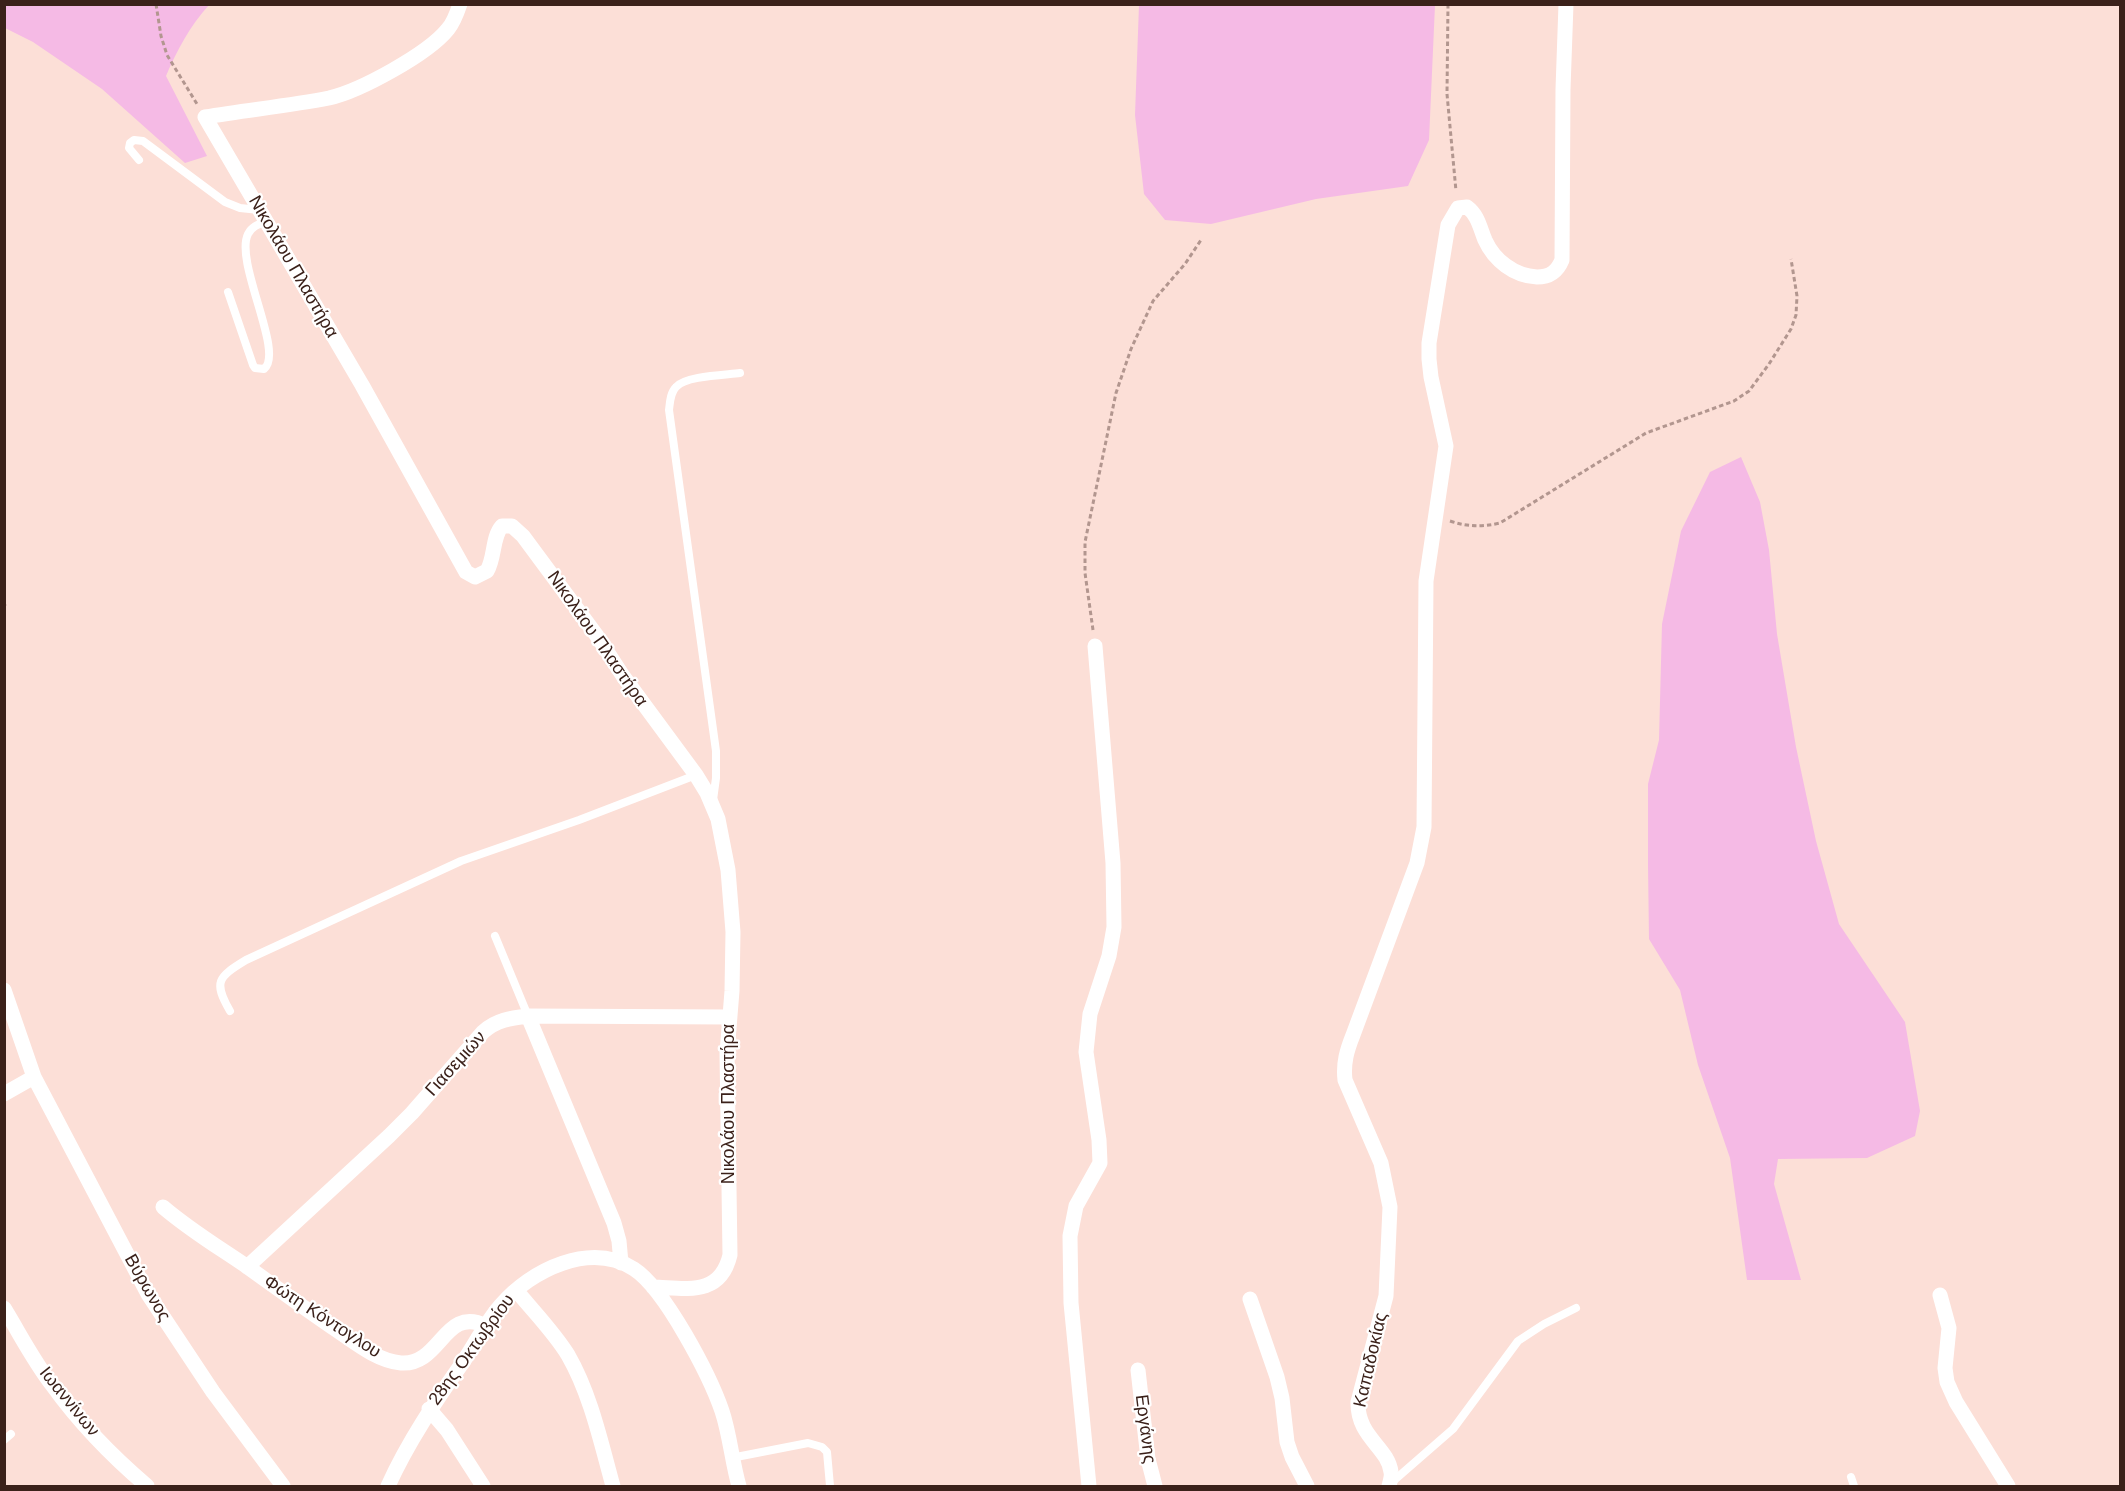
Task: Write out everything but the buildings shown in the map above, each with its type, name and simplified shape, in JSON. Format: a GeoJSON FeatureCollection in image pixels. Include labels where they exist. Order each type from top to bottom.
{"type":"FeatureCollection","features":[{"type":"Feature","properties":{"kind":"street"},"geometry":{"type":"LineString","coordinates":[[205,117],[330,97],[353,89],[426,49],[448,29],[460,4]]}},
{"type":"Feature","properties":{"kind":"street"},"geometry":{"type":"LineString","coordinates":[[1458,208],[1467,207],[1476,215],[1486,243],[1494,255],[1512,270],[1525,276],[1539,277],[1551,275],[1558,269],[1562,260],[1566,4]]}},
{"type":"Feature","properties":{"kind":"street","name":"Νικολάου Πλαστήρα"},"geometry":{"type":"LineString","coordinates":[[205,117],[362,385],[466,572],[475,577],[487,571],[493,557],[498,529],[504,525],[516,529],[527,540],[597,636],[622,676],[696,775],[712,805],[723,842],[731,900],[734,962],[727,1053],[729,1258],[720,1277],[707,1286],[698,1288],[653,1287]]}},
{"type":"Feature","properties":{"kind":"street","name":"Καπαδοκίας"},"geometry":{"type":"LineString","coordinates":[[1390,1485],[1392,1474],[1389,1465],[1363,1427],[1358,1412],[1358,1402],[1386,1296],[1390,1207],[1381,1163],[1345,1080],[1343,1068],[1349,1045],[1422,846],[1426,581],[1446,446],[1431,377],[1429,343],[1448,225],[1458,208]]}},
{"type":"Feature","properties":{"kind":"street"},"geometry":{"type":"LineString","coordinates":[[1089,1486],[1071,1303],[1070,1236],[1076,1206],[1083,1191],[1098,1170],[1100,1162],[1100,1140],[1086,1052],[1090,1014],[1109,956],[1114,927],[1113,863],[1095,646]]}},
{"type":"Feature","properties":{"kind":"street","name":"Βύρωνος"},"geometry":{"type":"LineString","coordinates":[[4,990],[34,1077],[148,1293],[213,1392],[282,1486]]}},
{"type":"Feature","properties":{"kind":"street"},"geometry":{"type":"LineString","coordinates":[[528,1016],[614,1223],[619,1241],[621,1263]]}},
{"type":"Feature","properties":{"kind":"street","name":"Γιασεμιών"},"geometry":{"type":"LineString","coordinates":[[247,1267],[397,1128],[487,1029],[502,1020],[528,1016],[729,1017]]}},
{"type":"Feature","properties":{"kind":"street"},"geometry":{"type":"LineString","coordinates":[[4,1094],[34,1077]]}},
{"type":"Feature","properties":{"kind":"street","name":"Φώτη Κόντογλου"},"geometry":{"type":"LineString","coordinates":[[163,1207],[215,1247],[361,1346],[390,1360],[404,1363],[418,1359],[436,1346],[456,1324],[468,1322],[486,1326]]}},
{"type":"Feature","properties":{"kind":"street","name":"28ης Οκτωβρίου"},"geometry":{"type":"LineString","coordinates":[[388,1486],[429,1409],[500,1306],[516,1290],[537,1275],[566,1262],[595,1258],[633,1268],[653,1287],[681,1326],[710,1382],[727,1429],[731,1458],[739,1486]]}},
{"type":"Feature","properties":{"kind":"street"},"geometry":{"type":"LineString","coordinates":[[516,1290],[570,1358],[588,1400],[613,1486]]}},
{"type":"Feature","properties":{"kind":"street"},"geometry":{"type":"LineString","coordinates":[[1940,1295],[1949,1328],[1945,1368],[1947,1382],[1956,1402],[2008,1486]]}},
{"type":"Feature","properties":{"kind":"street"},"geometry":{"type":"LineString","coordinates":[[1250,1299],[1277,1377],[1287,1442],[1307,1486]]}},
{"type":"Feature","properties":{"kind":"street","name":"Ιωαννίνων"},"geometry":{"type":"LineString","coordinates":[[4,1308],[61,1397],[144,1485]]}},
{"type":"Feature","properties":{"kind":"street","name":"Εργάνης"},"geometry":{"type":"LineString","coordinates":[[1138,1370],[1148,1459],[1155,1486]]}},
{"type":"Feature","properties":{"kind":"street"},"geometry":{"type":"LineString","coordinates":[[429,1409],[447,1430],[483,1486]]}},
{"type":"Feature","properties":{"kind":"lane"},"geometry":{"type":"LineString","coordinates":[[139,160],[129,148],[130,143],[134,140],[142,141],[225,202],[263,215],[249,232],[246,248],[247,262],[268,345],[269,363],[264,369],[255,368],[253,365],[228,292]]}},
{"type":"Feature","properties":{"kind":"lane"},"geometry":{"type":"LineString","coordinates":[[712,805],[717,778],[717,751],[669,410],[671,396],[676,387],[687,381],[740,373]]}},
{"type":"Feature","properties":{"kind":"lane"},"geometry":{"type":"LineString","coordinates":[[230,1011],[221,996],[221,981],[226,974],[246,960],[461,861],[579,820],[696,775]]}},
{"type":"Feature","properties":{"kind":"lane"},"geometry":{"type":"LineString","coordinates":[[495,936],[528,1016]]}},
{"type":"Feature","properties":{"kind":"lane"},"geometry":{"type":"LineString","coordinates":[[1390,1485],[1453,1429],[1518,1341],[1544,1324],[1576,1308]]}},
{"type":"Feature","properties":{"kind":"lane"},"geometry":{"type":"LineString","coordinates":[[4,1440],[11,1434]]}},
{"type":"Feature","properties":{"kind":"lane"},"geometry":{"type":"LineString","coordinates":[[731,1458],[808,1443],[815,1444],[828,1452],[830,1486]]}},
{"type":"Feature","properties":{"kind":"lane"},"geometry":{"type":"LineString","coordinates":[[1851,1477],[1854,1486]]}},
{"type":"Feature","properties":{"kind":"path"},"geometry":{"type":"LineString","coordinates":[[156,4],[161,36],[167,55],[205,117]]}},
{"type":"Feature","properties":{"kind":"path"},"geometry":{"type":"LineString","coordinates":[[1448,4],[1447,94],[1458,208]]}},
{"type":"Feature","properties":{"kind":"path"},"geometry":{"type":"LineString","coordinates":[[1095,646],[1084,573],[1084,542],[1116,393],[1131,349],[1153,301],[1185,264],[1201,240]]}},
{"type":"Feature","properties":{"kind":"path"},"geometry":{"type":"LineString","coordinates":[[1437,517],[1464,525],[1482,527],[1500,523],[1646,433],[1734,401],[1749,391],[1791,329],[1796,315],[1797,296],[1791,259]]}},
{"type":"Feature","properties":{"kind":"shaded area"},"geometry":{"type":"Polygon","coordinates":[[[4,5],[209,5],[184,39],[166,76],[207,156],[185,163],[102,89],[33,42],[5,28],[4,5]]]}},
{"type":"Feature","properties":{"kind":"shaded area"},"geometry":{"type":"Polygon","coordinates":[[[1139,5],[1435,5],[1429,140],[1408,186],[1316,199],[1211,224],[1165,220],[1144,194],[1135,115],[1139,5]]]}},
{"type":"Feature","properties":{"kind":"shaded area"},"geometry":{"type":"Polygon","coordinates":[[[1741,457],[1760,502],[1769,550],[1777,634],[1796,747],[1816,841],[1839,924],[1905,1022],[1920,1111],[1915,1136],[1867,1158],[1778,1159],[1774,1184],[1801,1280],[1747,1280],[1730,1158],[1698,1065],[1680,990],[1649,939],[1648,784],[1659,740],[1662,624],[1681,531],[1710,472],[1741,457]]]}}]}
